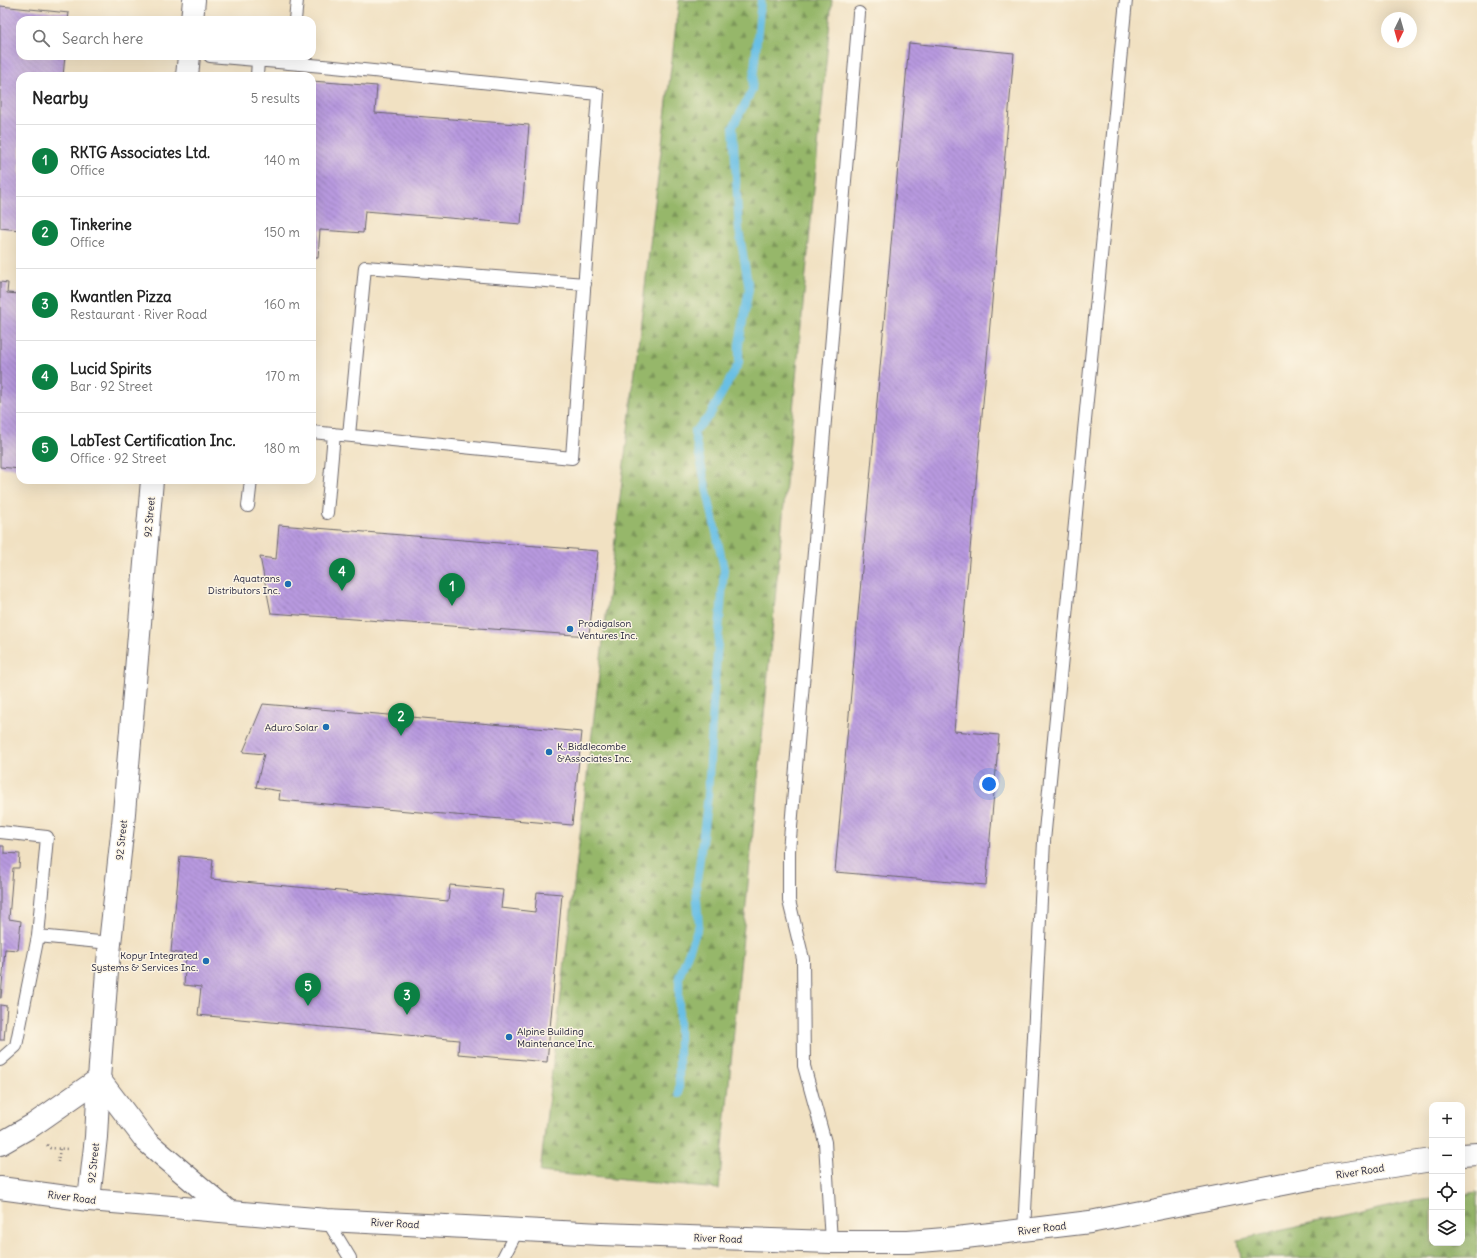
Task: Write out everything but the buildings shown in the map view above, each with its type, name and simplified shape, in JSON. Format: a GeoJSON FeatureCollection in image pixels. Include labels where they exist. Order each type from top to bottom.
{"type":"FeatureCollection","features":[{"type":"Feature","properties":{"kind":"main road"},"geometry":{"type":"LineString","coordinates":[[192,16],[194,0]]}},
{"type":"Feature","properties":{"kind":"main road"},"geometry":{"type":"LineString","coordinates":[[187,72],[189,60]]}},
{"type":"Feature","properties":{"kind":"main road","name":"92 Street"},"geometry":{"type":"LineString","coordinates":[[89,1200],[96,1137],[110,943],[123,825],[152,484]]}},
{"type":"Feature","properties":{"kind":"main road"},"geometry":{"type":"LineString","coordinates":[[0,1144],[34,1125],[99,1079],[147,1142],[228,1211]]}},
{"type":"Feature","properties":{"kind":"main road"},"geometry":{"type":"LineString","coordinates":[[1465,1155],[1477,1154]]}},
{"type":"Feature","properties":{"kind":"main road","name":"River Road"},"geometry":{"type":"LineString","coordinates":[[0,1188],[89,1200],[327,1220],[601,1234],[831,1242],[908,1242],[1024,1231],[1090,1222],[1319,1177],[1429,1160]]}},
{"type":"Feature","properties":{"kind":"lane"},"geometry":{"type":"LineString","coordinates":[[295,16],[297,0]]}},
{"type":"Feature","properties":{"kind":"lane"},"geometry":{"type":"LineString","coordinates":[[1024,1231],[1044,841],[1126,0]]}},
{"type":"Feature","properties":{"kind":"lane"},"geometry":{"type":"LineString","coordinates":[[831,1242],[825,1142],[804,1066],[803,959],[789,901],[789,851],[859,13]]}},
{"type":"Feature","properties":{"kind":"lane"},"geometry":{"type":"LineString","coordinates":[[257,72],[258,60],[292,60],[598,94],[572,458],[316,432]]}},
{"type":"Feature","properties":{"kind":"lane"},"geometry":{"type":"LineString","coordinates":[[349,436],[365,267],[585,284]]}},
{"type":"Feature","properties":{"kind":"lane"},"geometry":{"type":"LineString","coordinates":[[327,513],[334,434]]}},
{"type":"Feature","properties":{"kind":"lane"},"geometry":{"type":"LineString","coordinates":[[248,506],[251,484]]}},
{"type":"Feature","properties":{"kind":"lane"},"geometry":{"type":"LineString","coordinates":[[0,832],[47,836],[38,936],[16,1046],[0,1060]]}},
{"type":"Feature","properties":{"kind":"lane"},"geometry":{"type":"LineString","coordinates":[[38,936],[110,943]]}},
{"type":"Feature","properties":{"kind":"lane"},"geometry":{"type":"LineString","coordinates":[[327,1220],[350,1258]]}},
{"type":"Feature","properties":{"kind":"lane"},"geometry":{"type":"LineString","coordinates":[[503,1258],[518,1229]]}},
{"type":"Feature","properties":{"kind":"path"},"geometry":{"type":"LineString","coordinates":[[46,1143],[50,1148],[69,1149]]}},
{"type":"Feature","properties":{"kind":"path"},"geometry":{"type":"LineString","coordinates":[[58,1162],[60,1148]]}},
{"type":"Feature","properties":{"kind":"green space"},"geometry":{"type":"Polygon","coordinates":[[[679,0],[832,0],[719,1189],[540,1172],[679,0]]]}},
{"type":"Feature","properties":{"kind":"green space"},"geometry":{"type":"Polygon","coordinates":[[[1477,1193],[1477,1258],[1241,1258],[1238,1240],[1414,1201],[1429,1199],[1429,1246],[1465,1246],[1465,1195],[1477,1193]]]}},
{"type":"Feature","properties":{"kind":"waterway"},"geometry":{"type":"LineString","coordinates":[[679,1094],[679,977],[699,925],[696,889],[708,796],[713,706],[724,569],[694,432],[710,415],[739,363],[739,344],[749,289],[739,230],[733,127],[752,90],[761,0]]}},
{"type":"Feature","properties":{"kind":"place","name":"Aquatrans Distributors Inc."},"geometry":{"type":"Point","coordinates":[288,584]}},
{"type":"Feature","properties":{"kind":"place","name":"Lucid Spirits"},"geometry":{"type":"Point","coordinates":[342,591]}},
{"type":"Feature","properties":{"kind":"place","name":"RKTG Associates Ltd."},"geometry":{"type":"Point","coordinates":[452,606]}},
{"type":"Feature","properties":{"kind":"place","name":"Prodigalson Ventures Inc."},"geometry":{"type":"Point","coordinates":[570,629]}},
{"type":"Feature","properties":{"kind":"place","name":"Aduro Solar"},"geometry":{"type":"Point","coordinates":[326,727]}},
{"type":"Feature","properties":{"kind":"place","name":"Tinkerine"},"geometry":{"type":"Point","coordinates":[401,736]}},
{"type":"Feature","properties":{"kind":"place","name":"K. Biddlecombe &Associates Inc."},"geometry":{"type":"Point","coordinates":[549,752]}},
{"type":"Feature","properties":{"kind":"place","name":"Kopyr Integrated Systems & Services Inc."},"geometry":{"type":"Point","coordinates":[206,961]}},
{"type":"Feature","properties":{"kind":"place","name":"LabTest Certification Inc."},"geometry":{"type":"Point","coordinates":[308,1006]}},
{"type":"Feature","properties":{"kind":"place","name":"Kwantlen Pizza"},"geometry":{"type":"Point","coordinates":[407,1015]}},
{"type":"Feature","properties":{"kind":"place","name":"Alpine Building Maintenance Inc."},"geometry":{"type":"Point","coordinates":[509,1037]}}]}
